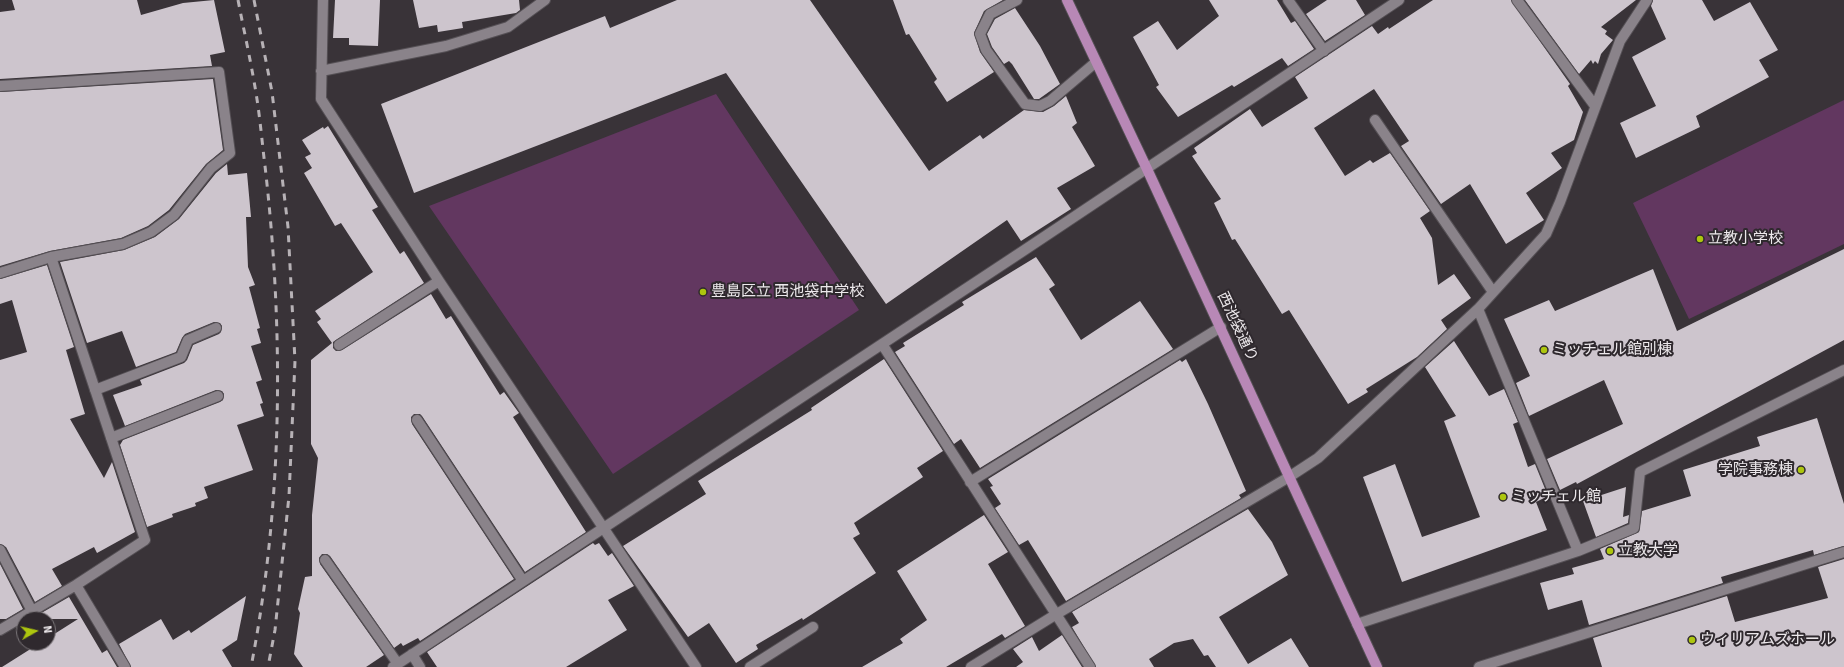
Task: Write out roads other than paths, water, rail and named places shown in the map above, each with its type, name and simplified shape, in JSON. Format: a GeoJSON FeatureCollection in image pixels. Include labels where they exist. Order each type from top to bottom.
{"type":"FeatureCollection","features":[{"type":"Feature","properties":{"kind":"main road","name":"西池袋通り"},"geometry":{"type":"LineString","coordinates":[[1067,0],[1221,327],[1377,667]]}},
{"type":"Feature","properties":{"kind":"street"},"geometry":{"type":"LineString","coordinates":[[323,0],[321,99],[439,281],[696,667]]}},
{"type":"Feature","properties":{"kind":"street"},"geometry":{"type":"LineString","coordinates":[[321,71],[446,46],[508,27],[545,0]]}},
{"type":"Feature","properties":{"kind":"street"},"geometry":{"type":"LineString","coordinates":[[1018,0],[990,14],[980,34],[986,50],[1025,104],[1040,106],[1050,101],[1096,62]]}},
{"type":"Feature","properties":{"kind":"street"},"geometry":{"type":"LineString","coordinates":[[1288,0],[1324,50]]}},
{"type":"Feature","properties":{"kind":"street"},"geometry":{"type":"LineString","coordinates":[[326,560],[396,665],[1147,169],[1399,0]]}},
{"type":"Feature","properties":{"kind":"street"},"geometry":{"type":"LineString","coordinates":[[1517,0],[1596,106]]}},
{"type":"Feature","properties":{"kind":"street"},"geometry":{"type":"LineString","coordinates":[[971,667],[1055,615],[1289,477],[1318,458],[1348,432],[1478,309],[1546,234],[1560,202],[1620,41],[1647,0]]}},
{"type":"Feature","properties":{"kind":"street"},"geometry":{"type":"LineString","coordinates":[[0,86],[220,72],[230,153],[211,168],[174,215],[150,232],[122,244],[51,257],[0,273]]}},
{"type":"Feature","properties":{"kind":"street"},"geometry":{"type":"LineString","coordinates":[[1375,120],[1493,292]]}},
{"type":"Feature","properties":{"kind":"street"},"geometry":{"type":"LineString","coordinates":[[0,550],[32,611],[76,585],[145,540],[51,257]]}},
{"type":"Feature","properties":{"kind":"street"},"geometry":{"type":"LineString","coordinates":[[339,345],[439,281]]}},
{"type":"Feature","properties":{"kind":"street"},"geometry":{"type":"LineString","coordinates":[[1478,309],[1578,551]]}},
{"type":"Feature","properties":{"kind":"street"},"geometry":{"type":"LineString","coordinates":[[970,482],[1221,327]]}},
{"type":"Feature","properties":{"kind":"street"},"geometry":{"type":"LineString","coordinates":[[95,390],[181,357],[188,340],[216,328]]}},
{"type":"Feature","properties":{"kind":"street"},"geometry":{"type":"LineString","coordinates":[[882,344],[1055,615],[1090,667]]}},
{"type":"Feature","properties":{"kind":"street"},"geometry":{"type":"LineString","coordinates":[[1357,624],[1578,551],[1634,528],[1640,472],[1844,370]]}},
{"type":"Feature","properties":{"kind":"street"},"geometry":{"type":"LineString","coordinates":[[111,438],[218,396]]}},
{"type":"Feature","properties":{"kind":"street"},"geometry":{"type":"LineString","coordinates":[[417,420],[523,581]]}},
{"type":"Feature","properties":{"kind":"street"},"geometry":{"type":"LineString","coordinates":[[1480,667],[1844,552]]}},
{"type":"Feature","properties":{"kind":"street"},"geometry":{"type":"LineString","coordinates":[[76,585],[126,667]]}},
{"type":"Feature","properties":{"kind":"street"},"geometry":{"type":"LineString","coordinates":[[0,630],[16,620]]}},
{"type":"Feature","properties":{"kind":"street"},"geometry":{"type":"LineString","coordinates":[[750,667],[813,627]]}},
{"type":"Feature","properties":{"kind":"street"},"geometry":{"type":"LineString","coordinates":[[412,654],[420,667]]}},
{"type":"Feature","properties":{"kind":"railway"},"geometry":{"type":"LineString","coordinates":[[238,0],[250,58],[260,120],[271,228],[277,354],[275,480],[262,605],[251,667]]}},
{"type":"Feature","properties":{"kind":"railway"},"geometry":{"type":"LineString","coordinates":[[254,0],[272,92],[288,227],[295,361],[289,496],[275,630],[268,667]]}},
{"type":"Feature","properties":{"kind":"place","name":"立教小学校"},"geometry":{"type":"Point","coordinates":[1700,239]}},
{"type":"Feature","properties":{"kind":"place","name":"豊島区立 西池袋中学校"},"geometry":{"type":"Point","coordinates":[703,292]}},
{"type":"Feature","properties":{"kind":"place","name":"ミッチェル館別棟"},"geometry":{"type":"Point","coordinates":[1544,350]}},
{"type":"Feature","properties":{"kind":"place","name":"学院事務棟"},"geometry":{"type":"Point","coordinates":[1801,470]}},
{"type":"Feature","properties":{"kind":"place","name":"ミッチェル館"},"geometry":{"type":"Point","coordinates":[1503,497]}},
{"type":"Feature","properties":{"kind":"place","name":"立教大学"},"geometry":{"type":"Point","coordinates":[1610,551]}},
{"type":"Feature","properties":{"kind":"place","name":"ウィリアムズホール"},"geometry":{"type":"Point","coordinates":[1692,640]}}]}
